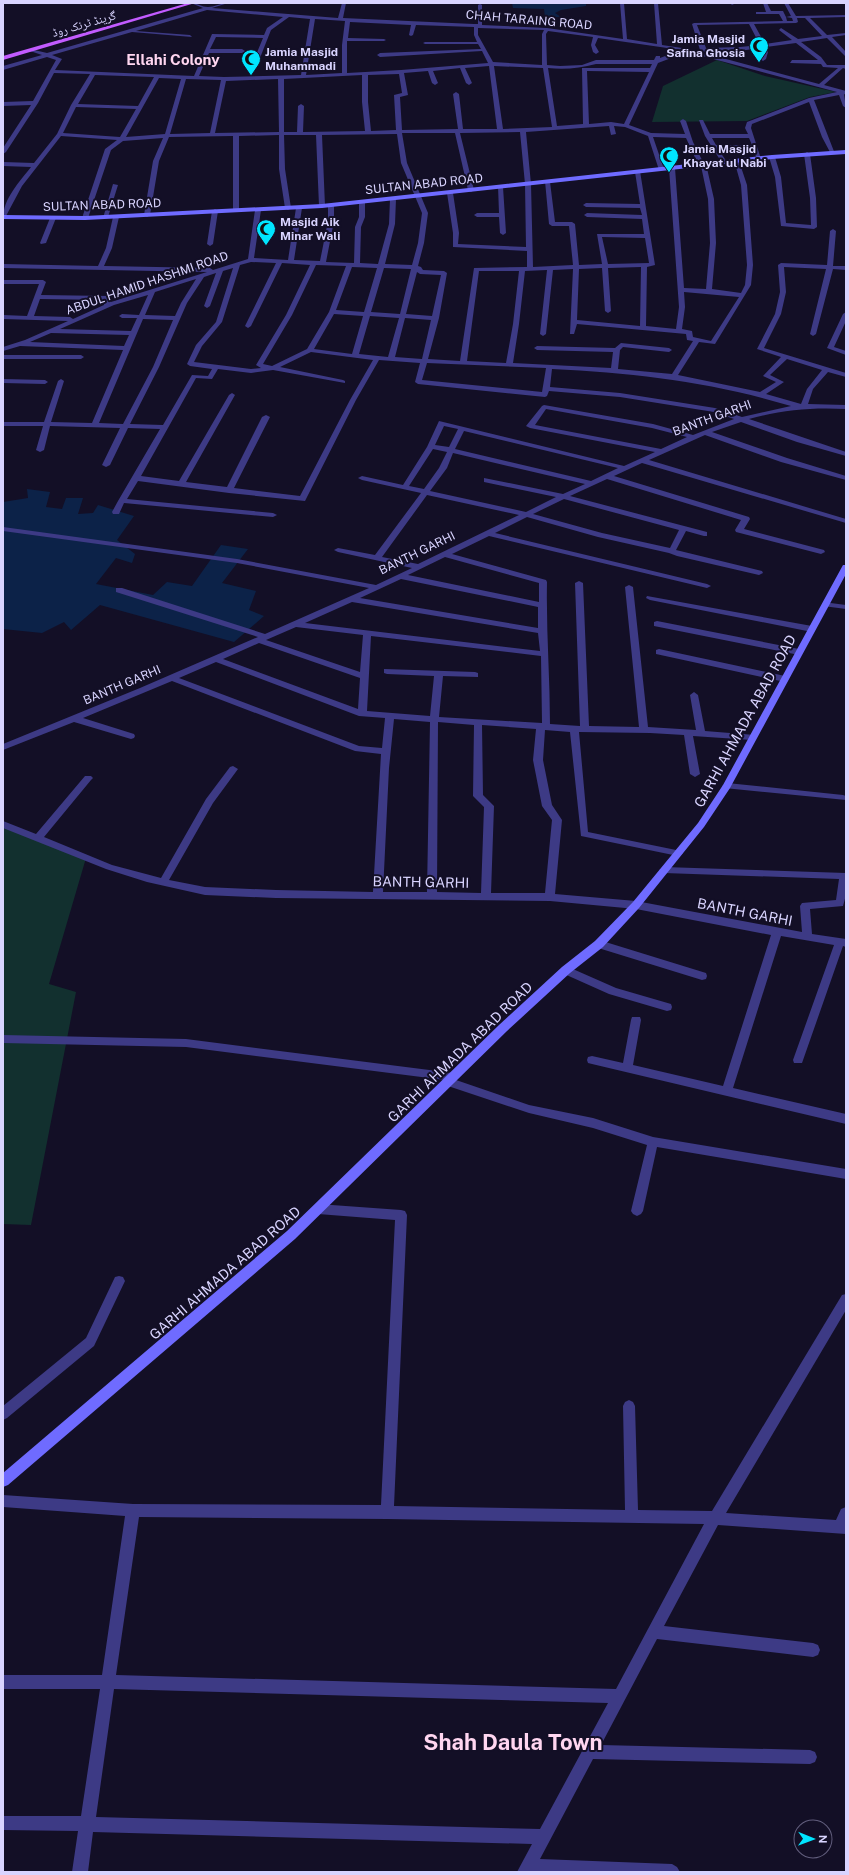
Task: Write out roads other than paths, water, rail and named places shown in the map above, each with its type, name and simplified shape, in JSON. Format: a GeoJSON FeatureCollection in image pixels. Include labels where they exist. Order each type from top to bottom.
{"type":"FeatureCollection","features":[{"type":"Feature","properties":{"kind":"main road"},"geometry":{"type":"LineString","coordinates":[[116,19],[176,3]]}},
{"type":"Feature","properties":{"kind":"main road","name":"گرینڈ ٹرنک روڈ"},"geometry":{"type":"LineString","coordinates":[[3,58],[193,3]]}},
{"type":"Feature","properties":{"kind":"main road"},"geometry":{"type":"LineString","coordinates":[[123,17],[133,20]]}},
{"type":"Feature","properties":{"kind":"street"},"geometry":{"type":"LineString","coordinates":[[193,3],[206,9]]}},
{"type":"Feature","properties":{"kind":"street"},"geometry":{"type":"LineString","coordinates":[[5,66],[83,46],[104,38],[226,3]]}},
{"type":"Feature","properties":{"kind":"street"},"geometry":{"type":"LineString","coordinates":[[340,19],[344,3]]}},
{"type":"Feature","properties":{"kind":"street"},"geometry":{"type":"LineString","coordinates":[[622,3],[625,40]]}},
{"type":"Feature","properties":{"kind":"street"},"geometry":{"type":"LineString","coordinates":[[656,3],[660,17],[658,26],[660,45]]}},
{"type":"Feature","properties":{"kind":"street"},"geometry":{"type":"LineString","coordinates":[[765,3],[769,13]]}},
{"type":"Feature","properties":{"kind":"street"},"geometry":{"type":"LineString","coordinates":[[704,50],[694,24],[751,24],[785,20],[796,22],[786,3]]}},
{"type":"Feature","properties":{"kind":"street"},"geometry":{"type":"LineString","coordinates":[[480,5],[476,35],[482,50],[491,64],[500,130]]}},
{"type":"Feature","properties":{"kind":"street","name":"CHAH TARAING ROAD"},"geometry":{"type":"LineString","coordinates":[[206,9],[313,18],[547,29],[625,40],[644,45],[660,45],[684,49],[844,93]]}},
{"type":"Feature","properties":{"kind":"street"},"geometry":{"type":"LineString","coordinates":[[758,13],[781,12],[785,20]]}},
{"type":"Feature","properties":{"kind":"street"},"geometry":{"type":"LineString","coordinates":[[254,67],[269,29],[287,16]]}},
{"type":"Feature","properties":{"kind":"street"},"geometry":{"type":"LineString","coordinates":[[794,17],[846,16]]}},
{"type":"Feature","properties":{"kind":"street"},"geometry":{"type":"LineString","coordinates":[[806,17],[846,55]]}},
{"type":"Feature","properties":{"kind":"street"},"geometry":{"type":"LineString","coordinates":[[303,77],[313,18]]}},
{"type":"Feature","properties":{"kind":"street"},"geometry":{"type":"LineString","coordinates":[[345,75],[345,39],[348,20]]}},
{"type":"Feature","properties":{"kind":"street"},"geometry":{"type":"LineString","coordinates":[[411,34],[414,23]]}},
{"type":"Feature","properties":{"kind":"street"},"geometry":{"type":"LineString","coordinates":[[751,24],[765,52],[763,59]]}},
{"type":"Feature","properties":{"kind":"street"},"geometry":{"type":"LineString","coordinates":[[547,29],[544,34],[546,67],[555,128]]}},
{"type":"Feature","properties":{"kind":"street"},"geometry":{"type":"LineString","coordinates":[[781,29],[799,42],[825,66],[844,67]]}},
{"type":"Feature","properties":{"kind":"street"},"geometry":{"type":"LineString","coordinates":[[91,32],[104,38]]}},
{"type":"Feature","properties":{"kind":"street"},"geometry":{"type":"LineString","coordinates":[[128,32],[190,36]]}},
{"type":"Feature","properties":{"kind":"street"},"geometry":{"type":"LineString","coordinates":[[583,68],[596,62],[655,62],[684,49],[725,51],[799,42],[846,34]]}},
{"type":"Feature","properties":{"kind":"street"},"geometry":{"type":"LineString","coordinates":[[196,78],[214,35],[266,36]]}},
{"type":"Feature","properties":{"kind":"street"},"geometry":{"type":"LineString","coordinates":[[596,36],[593,45],[596,52]]}},
{"type":"Feature","properties":{"kind":"street"},"geometry":{"type":"LineString","coordinates":[[70,38],[83,46]]}},
{"type":"Feature","properties":{"kind":"street"},"geometry":{"type":"LineString","coordinates":[[345,39],[384,40]]}},
{"type":"Feature","properties":{"kind":"street"},"geometry":{"type":"LineString","coordinates":[[425,43],[480,43]]}},
{"type":"Feature","properties":{"kind":"street"},"geometry":{"type":"LineString","coordinates":[[626,126],[650,70],[658,56],[668,47]]}},
{"type":"Feature","properties":{"kind":"street"},"geometry":{"type":"LineString","coordinates":[[3,152],[36,103],[59,59],[32,50]]}},
{"type":"Feature","properties":{"kind":"street"},"geometry":{"type":"LineString","coordinates":[[380,55],[482,50]]}},
{"type":"Feature","properties":{"kind":"street"},"geometry":{"type":"LineString","coordinates":[[208,51],[242,51]]}},
{"type":"Feature","properties":{"kind":"street"},"geometry":{"type":"LineString","coordinates":[[792,62],[822,62]]}},
{"type":"Feature","properties":{"kind":"street"},"geometry":{"type":"LineString","coordinates":[[52,71],[224,79],[281,78],[401,72],[491,64],[517,64],[560,68],[650,70]]}},
{"type":"Feature","properties":{"kind":"street"},"geometry":{"type":"LineString","coordinates":[[462,66],[469,83]]}},
{"type":"Feature","properties":{"kind":"street"},"geometry":{"type":"LineString","coordinates":[[820,86],[844,67]]}},
{"type":"Feature","properties":{"kind":"street"},"geometry":{"type":"LineString","coordinates":[[583,68],[586,126]]}},
{"type":"Feature","properties":{"kind":"street"},"geometry":{"type":"LineString","coordinates":[[430,69],[435,83]]}},
{"type":"Feature","properties":{"kind":"street"},"geometry":{"type":"LineString","coordinates":[[391,360],[421,243],[425,213],[404,163],[397,118],[397,95],[404,95],[401,72]]}},
{"type":"Feature","properties":{"kind":"street"},"geometry":{"type":"LineString","coordinates":[[3,216],[19,186],[60,134],[74,105],[93,73]]}},
{"type":"Feature","properties":{"kind":"street"},"geometry":{"type":"LineString","coordinates":[[365,74],[365,102],[368,132]]}},
{"type":"Feature","properties":{"kind":"street"},"geometry":{"type":"LineString","coordinates":[[85,218],[108,149],[122,138],[157,76]]}},
{"type":"Feature","properties":{"kind":"street"},"geometry":{"type":"LineString","coordinates":[[147,215],[156,161],[167,136],[184,77]]}},
{"type":"Feature","properties":{"kind":"street"},"geometry":{"type":"LineString","coordinates":[[281,78],[282,169],[288,208]]}},
{"type":"Feature","properties":{"kind":"street"},"geometry":{"type":"LineString","coordinates":[[212,135],[224,79]]}},
{"type":"Feature","properties":{"kind":"street"},"geometry":{"type":"LineString","coordinates":[[759,158],[751,136],[749,123],[811,99],[844,93],[846,106]]}},
{"type":"Feature","properties":{"kind":"street"},"geometry":{"type":"LineString","coordinates":[[456,94],[459,131],[471,190]]}},
{"type":"Feature","properties":{"kind":"street"},"geometry":{"type":"LineString","coordinates":[[811,99],[825,137],[833,153]]}},
{"type":"Feature","properties":{"kind":"street"},"geometry":{"type":"LineString","coordinates":[[3,104],[36,103]]}},
{"type":"Feature","properties":{"kind":"street"},"geometry":{"type":"LineString","coordinates":[[74,105],[140,108]]}},
{"type":"Feature","properties":{"kind":"street"},"geometry":{"type":"LineString","coordinates":[[300,133],[301,106]]}},
{"type":"Feature","properties":{"kind":"street"},"geometry":{"type":"LineString","coordinates":[[683,121],[688,136],[702,164],[711,199],[713,243],[709,291]]}},
{"type":"Feature","properties":{"kind":"street"},"geometry":{"type":"LineString","coordinates":[[701,121],[714,147],[724,162]]}},
{"type":"Feature","properties":{"kind":"street"},"geometry":{"type":"LineString","coordinates":[[611,124],[614,134]]}},
{"type":"Feature","properties":{"kind":"street"},"geometry":{"type":"LineString","coordinates":[[60,134],[122,138],[236,134],[523,130],[611,124],[626,126],[650,135],[688,136]]}},
{"type":"Feature","properties":{"kind":"street"},"geometry":{"type":"LineString","coordinates":[[523,130],[528,184],[530,269]]}},
{"type":"Feature","properties":{"kind":"street"},"geometry":{"type":"LineString","coordinates":[[318,133],[322,206]]}},
{"type":"Feature","properties":{"kind":"street"},"geometry":{"type":"LineString","coordinates":[[236,134],[236,210]]}},
{"type":"Feature","properties":{"kind":"street"},"geometry":{"type":"LineString","coordinates":[[650,135],[661,169]]}},
{"type":"Feature","properties":{"kind":"street"},"geometry":{"type":"LineString","coordinates":[[708,136],[751,136]]}},
{"type":"Feature","properties":{"kind":"street"},"geometry":{"type":"LineString","coordinates":[[714,147],[755,147]]}},
{"type":"Feature","properties":{"kind":"street","name":"SULTAN ABAD ROAD"},"geometry":{"type":"LineString","coordinates":[[3,216],[85,218],[331,206],[759,158],[846,152]]}},
{"type":"Feature","properties":{"kind":"street"},"geometry":{"type":"LineString","coordinates":[[772,157],[778,177],[783,225],[814,227],[814,198],[807,154]]}},
{"type":"Feature","properties":{"kind":"street"},"geometry":{"type":"LineString","coordinates":[[574,322],[679,330],[690,332],[690,339],[713,342],[748,285],[750,265],[744,185],[736,161]]}},
{"type":"Feature","properties":{"kind":"street"},"geometry":{"type":"LineString","coordinates":[[3,164],[35,165]]}},
{"type":"Feature","properties":{"kind":"street"},"geometry":{"type":"LineString","coordinates":[[672,168],[682,307],[679,330]]}},
{"type":"Feature","properties":{"kind":"street"},"geometry":{"type":"LineString","coordinates":[[463,363],[476,269],[522,270],[652,265],[638,172]]}},
{"type":"Feature","properties":{"kind":"street"},"geometry":{"type":"LineString","coordinates":[[547,182],[552,224],[572,224],[576,267],[574,322],[572,333]]}},
{"type":"Feature","properties":{"kind":"street"},"geometry":{"type":"LineString","coordinates":[[105,217],[115,185]]}},
{"type":"Feature","properties":{"kind":"street"},"geometry":{"type":"LineString","coordinates":[[500,187],[503,233]]}},
{"type":"Feature","properties":{"kind":"street"},"geometry":{"type":"LineString","coordinates":[[450,193],[456,233],[454,246],[530,249]]}},
{"type":"Feature","properties":{"kind":"street"},"geometry":{"type":"LineString","coordinates":[[355,356],[392,224],[393,199]]}},
{"type":"Feature","properties":{"kind":"street"},"geometry":{"type":"LineString","coordinates":[[310,350],[332,312],[354,264],[358,227],[362,217],[362,202]]}},
{"type":"Feature","properties":{"kind":"street"},"geometry":{"type":"LineString","coordinates":[[586,205],[643,206]]}},
{"type":"Feature","properties":{"kind":"street"},"geometry":{"type":"LineString","coordinates":[[324,263],[331,221],[331,206]]}},
{"type":"Feature","properties":{"kind":"street"},"geometry":{"type":"LineString","coordinates":[[291,261],[299,208]]}},
{"type":"Feature","properties":{"kind":"street"},"geometry":{"type":"LineString","coordinates":[[252,260],[258,210]]}},
{"type":"Feature","properties":{"kind":"street"},"geometry":{"type":"LineString","coordinates":[[210,244],[215,211]]}},
{"type":"Feature","properties":{"kind":"street"},"geometry":{"type":"LineString","coordinates":[[477,215],[502,215]]}},
{"type":"Feature","properties":{"kind":"street"},"geometry":{"type":"LineString","coordinates":[[587,215],[645,217]]}},
{"type":"Feature","properties":{"kind":"street"},"geometry":{"type":"LineString","coordinates":[[100,268],[108,248],[116,217]]}},
{"type":"Feature","properties":{"kind":"street"},"geometry":{"type":"LineString","coordinates":[[43,243],[53,218]]}},
{"type":"Feature","properties":{"kind":"street"},"geometry":{"type":"LineString","coordinates":[[813,334],[830,267],[833,231]]}},
{"type":"Feature","properties":{"kind":"street"},"geometry":{"type":"LineString","coordinates":[[608,311],[605,266],[599,235],[648,236]]}},
{"type":"Feature","properties":{"kind":"street","name":"ABDUL HAMID HASHMI ROAD"},"geometry":{"type":"LineString","coordinates":[[3,349],[107,306],[238,263],[252,260],[419,268],[420,272],[444,273],[436,318]]}},
{"type":"Feature","properties":{"kind":"street"},"geometry":{"type":"LineString","coordinates":[[248,326],[280,261]]}},
{"type":"Feature","properties":{"kind":"street"},"geometry":{"type":"LineString","coordinates":[[846,261],[845,268],[781,266],[783,292],[778,314],[760,349],[846,375]]}},
{"type":"Feature","properties":{"kind":"street"},"geometry":{"type":"LineString","coordinates":[[314,262],[298,299],[274,344],[259,365],[343,382]]}},
{"type":"Feature","properties":{"kind":"street"},"geometry":{"type":"LineString","coordinates":[[238,263],[219,322],[199,345],[190,364],[251,371],[273,368],[310,350],[391,360],[614,371],[674,377],[762,394],[803,407],[810,389],[826,370]]}},
{"type":"Feature","properties":{"kind":"street"},"geometry":{"type":"LineString","coordinates":[[643,328],[644,265]]}},
{"type":"Feature","properties":{"kind":"street"},"geometry":{"type":"LineString","coordinates":[[3,266],[218,270],[207,306]]}},
{"type":"Feature","properties":{"kind":"street"},"geometry":{"type":"LineString","coordinates":[[543,334],[550,268]]}},
{"type":"Feature","properties":{"kind":"street"},"geometry":{"type":"LineString","coordinates":[[509,366],[516,324],[522,270]]}},
{"type":"Feature","properties":{"kind":"street"},"geometry":{"type":"LineString","coordinates":[[106,465],[156,367],[184,303],[202,275]]}},
{"type":"Feature","properties":{"kind":"street"},"geometry":{"type":"LineString","coordinates":[[3,282],[43,282],[30,318]]}},
{"type":"Feature","properties":{"kind":"street"},"geometry":{"type":"LineString","coordinates":[[681,290],[709,291],[742,295]]}},
{"type":"Feature","properties":{"kind":"street"},"geometry":{"type":"LineString","coordinates":[[95,425],[126,348],[152,292]]}},
{"type":"Feature","properties":{"kind":"street"},"geometry":{"type":"LineString","coordinates":[[37,297],[109,298],[107,306]]}},
{"type":"Feature","properties":{"kind":"street"},"geometry":{"type":"LineString","coordinates":[[332,312],[436,318],[425,362],[418,382],[545,392],[620,395],[715,410],[846,454]]}},
{"type":"Feature","properties":{"kind":"street"},"geometry":{"type":"LineString","coordinates":[[846,314],[830,348],[846,353]]}},
{"type":"Feature","properties":{"kind":"street"},"geometry":{"type":"LineString","coordinates":[[122,316],[178,318]]}},
{"type":"Feature","properties":{"kind":"street"},"geometry":{"type":"LineString","coordinates":[[3,317],[75,319]]}},
{"type":"Feature","properties":{"kind":"street"},"geometry":{"type":"LineString","coordinates":[[48,331],[133,333]]}},
{"type":"Feature","properties":{"kind":"street"},"geometry":{"type":"LineString","coordinates":[[674,377],[697,340]]}},
{"type":"Feature","properties":{"kind":"street"},"geometry":{"type":"LineString","coordinates":[[18,344],[126,348]]}},
{"type":"Feature","properties":{"kind":"street"},"geometry":{"type":"LineString","coordinates":[[614,371],[617,350],[621,345],[669,350]]}},
{"type":"Feature","properties":{"kind":"street"},"geometry":{"type":"LineString","coordinates":[[537,348],[617,350]]}},
{"type":"Feature","properties":{"kind":"street"},"geometry":{"type":"LineString","coordinates":[[3,357],[81,357]]}},
{"type":"Feature","properties":{"kind":"street"},"geometry":{"type":"LineString","coordinates":[[762,394],[781,382],[766,376],[786,357]]}},
{"type":"Feature","properties":{"kind":"street"},"geometry":{"type":"LineString","coordinates":[[136,478],[229,491],[302,499],[353,400],[377,358]]}},
{"type":"Feature","properties":{"kind":"street"},"geometry":{"type":"LineString","coordinates":[[116,512],[194,376],[210,378],[216,367]]}},
{"type":"Feature","properties":{"kind":"street"},"geometry":{"type":"LineString","coordinates":[[549,368],[544,407],[530,426],[662,451]]}},
{"type":"Feature","properties":{"kind":"street"},"geometry":{"type":"LineString","coordinates":[[40,450],[61,381]]}},
{"type":"Feature","properties":{"kind":"street"},"geometry":{"type":"LineString","coordinates":[[3,382],[45,382]]}},
{"type":"Feature","properties":{"kind":"street"},"geometry":{"type":"LineString","coordinates":[[181,484],[232,395]]}},
{"type":"Feature","properties":{"kind":"street","name":"BANTH GARHI"},"geometry":{"type":"LineString","coordinates":[[3,747],[75,719],[261,639],[420,567],[561,496],[704,432],[739,419],[776,410],[828,404],[846,407]]}},
{"type":"Feature","properties":{"kind":"street"},"geometry":{"type":"LineString","coordinates":[[544,407],[653,426],[693,437]]}},
{"type":"Feature","properties":{"kind":"street"},"geometry":{"type":"LineString","coordinates":[[229,491],[266,417]]}},
{"type":"Feature","properties":{"kind":"street"},"geometry":{"type":"LineString","coordinates":[[405,487],[431,446],[442,423],[625,468]]}},
{"type":"Feature","properties":{"kind":"street"},"geometry":{"type":"LineString","coordinates":[[3,424],[166,427]]}},
{"type":"Feature","properties":{"kind":"street"},"geometry":{"type":"LineString","coordinates":[[377,558],[443,468],[462,428]]}},
{"type":"Feature","properties":{"kind":"street"},"geometry":{"type":"LineString","coordinates":[[704,432],[784,460],[846,478]]}},
{"type":"Feature","properties":{"kind":"street"},"geometry":{"type":"LineString","coordinates":[[431,446],[591,483]]}},
{"type":"Feature","properties":{"kind":"street"},"geometry":{"type":"LineString","coordinates":[[641,460],[846,521]]}},
{"type":"Feature","properties":{"kind":"street"},"geometry":{"type":"LineString","coordinates":[[606,476],[746,519],[739,530],[821,552]]}},
{"type":"Feature","properties":{"kind":"street"},"geometry":{"type":"LineString","coordinates":[[362,478],[525,514],[601,535],[759,573]]}},
{"type":"Feature","properties":{"kind":"street"},"geometry":{"type":"LineString","coordinates":[[487,480],[561,496],[704,534]]}},
{"type":"Feature","properties":{"kind":"street"},"geometry":{"type":"LineString","coordinates":[[122,501],[273,516]]}},
{"type":"Feature","properties":{"kind":"street"},"geometry":{"type":"LineString","coordinates":[[3,529],[191,554],[341,579],[376,587]]}},
{"type":"Feature","properties":{"kind":"street"},"geometry":{"type":"LineString","coordinates":[[672,551],[683,529]]}},
{"type":"Feature","properties":{"kind":"street"},"geometry":{"type":"LineString","coordinates":[[486,533],[707,586]]}},
{"type":"Feature","properties":{"kind":"street"},"geometry":{"type":"LineString","coordinates":[[338,550],[420,567]]}},
{"type":"Feature","properties":{"kind":"street"},"geometry":{"type":"LineString","coordinates":[[446,554],[542,582],[542,631],[545,654],[543,726],[538,760],[547,806],[558,820],[550,897]]}},
{"type":"Feature","properties":{"kind":"street","name":"GARHI AHMADA ABAD ROAD"},"geometry":{"type":"LineString","coordinates":[[3,1481],[262,1261],[566,970],[599,944],[636,905],[701,825],[727,786],[752,737],[846,567]]}},
{"type":"Feature","properties":{"kind":"street"},"geometry":{"type":"LineString","coordinates":[[399,576],[542,605]]}},
{"type":"Feature","properties":{"kind":"street"},"geometry":{"type":"LineString","coordinates":[[579,583],[585,729]]}},
{"type":"Feature","properties":{"kind":"street"},"geometry":{"type":"LineString","coordinates":[[629,587],[644,730]]}},
{"type":"Feature","properties":{"kind":"street"},"geometry":{"type":"LineString","coordinates":[[119,590],[364,676]]}},
{"type":"Feature","properties":{"kind":"street"},"geometry":{"type":"LineString","coordinates":[[351,598],[542,631]]}},
{"type":"Feature","properties":{"kind":"street"},"geometry":{"type":"LineString","coordinates":[[650,598],[812,629]]}},
{"type":"Feature","properties":{"kind":"street"},"geometry":{"type":"LineString","coordinates":[[826,604],[846,607]]}},
{"type":"Feature","properties":{"kind":"street"},"geometry":{"type":"LineString","coordinates":[[294,624],[545,654]]}},
{"type":"Feature","properties":{"kind":"street"},"geometry":{"type":"LineString","coordinates":[[657,624],[799,652]]}},
{"type":"Feature","properties":{"kind":"street"},"geometry":{"type":"LineString","coordinates":[[362,714],[367,633]]}},
{"type":"Feature","properties":{"kind":"street"},"geometry":{"type":"LineString","coordinates":[[659,652],[785,679]]}},
{"type":"Feature","properties":{"kind":"street"},"geometry":{"type":"LineString","coordinates":[[216,659],[362,714],[478,721],[574,729],[644,730],[752,737]]}},
{"type":"Feature","properties":{"kind":"street"},"geometry":{"type":"LineString","coordinates":[[387,671],[474,674]]}},
{"type":"Feature","properties":{"kind":"street"},"geometry":{"type":"LineString","coordinates":[[432,896],[434,718],[439,672]]}},
{"type":"Feature","properties":{"kind":"street"},"geometry":{"type":"LineString","coordinates":[[172,678],[358,749],[386,751]]}},
{"type":"Feature","properties":{"kind":"street"},"geometry":{"type":"LineString","coordinates":[[694,695],[702,734]]}},
{"type":"Feature","properties":{"kind":"street"},"geometry":{"type":"LineString","coordinates":[[378,895],[386,751],[390,716]]}},
{"type":"Feature","properties":{"kind":"street"},"geometry":{"type":"LineString","coordinates":[[75,719],[131,736]]}},
{"type":"Feature","properties":{"kind":"street"},"geometry":{"type":"LineString","coordinates":[[478,721],[478,796],[489,806],[486,896]]}},
{"type":"Feature","properties":{"kind":"street"},"geometry":{"type":"LineString","coordinates":[[574,729],[584,834],[678,854]]}},
{"type":"Feature","properties":{"kind":"street"},"geometry":{"type":"LineString","coordinates":[[688,733],[695,774]]}},
{"type":"Feature","properties":{"kind":"street"},"geometry":{"type":"LineString","coordinates":[[164,882],[209,800],[233,769]]}},
{"type":"Feature","properties":{"kind":"street"},"geometry":{"type":"LineString","coordinates":[[38,838],[88,778]]}},
{"type":"Feature","properties":{"kind":"street"},"geometry":{"type":"LineString","coordinates":[[727,786],[843,798]]}},
{"type":"Feature","properties":{"kind":"street","name":"BANTH GARHI"},"geometry":{"type":"LineString","coordinates":[[3,824],[109,867],[206,892],[550,897],[636,905],[843,943]]}},
{"type":"Feature","properties":{"kind":"street"},"geometry":{"type":"LineString","coordinates":[[664,870],[845,876],[840,903],[805,906],[807,937]]}},
{"type":"Feature","properties":{"kind":"street"},"geometry":{"type":"LineString","coordinates":[[726,1092],[777,932]]}},
{"type":"Feature","properties":{"kind":"street"},"geometry":{"type":"LineString","coordinates":[[798,1060],[843,943]]}},
{"type":"Feature","properties":{"kind":"street"},"geometry":{"type":"LineString","coordinates":[[599,944],[702,976]]}},
{"type":"Feature","properties":{"kind":"street"},"geometry":{"type":"LineString","coordinates":[[566,970],[613,991],[667,1007]]}},
{"type":"Feature","properties":{"kind":"street"},"geometry":{"type":"LineString","coordinates":[[627,1068],[636,1020]]}},
{"type":"Feature","properties":{"kind":"street"},"geometry":{"type":"LineString","coordinates":[[3,1039],[186,1043],[451,1079],[529,1109],[593,1123],[653,1142],[846,1174]]}},
{"type":"Feature","properties":{"kind":"street"},"geometry":{"type":"LineString","coordinates":[[592,1060],[846,1119]]}},
{"type":"Feature","properties":{"kind":"street"},"geometry":{"type":"LineString","coordinates":[[637,1211],[653,1142]]}},
{"type":"Feature","properties":{"kind":"street"},"geometry":{"type":"LineString","coordinates":[[318,1209],[401,1215],[387,1512]]}},
{"type":"Feature","properties":{"kind":"street"},"geometry":{"type":"LineString","coordinates":[[3,1414],[90,1342],[119,1281]]}},
{"type":"Feature","properties":{"kind":"street"},"geometry":{"type":"LineString","coordinates":[[672,1872],[527,1869],[715,1518],[846,1299]]}},
{"type":"Feature","properties":{"kind":"street"},"geometry":{"type":"LineString","coordinates":[[629,1406],[632,1517]]}},
{"type":"Feature","properties":{"kind":"street"},"geometry":{"type":"LineString","coordinates":[[3,1502],[133,1510],[387,1512],[715,1518],[843,1527],[846,1514]]}},
{"type":"Feature","properties":{"kind":"street"},"geometry":{"type":"LineString","coordinates":[[80,1872],[133,1510]]}},
{"type":"Feature","properties":{"kind":"street"},"geometry":{"type":"LineString","coordinates":[[654,1632],[813,1650]]}},
{"type":"Feature","properties":{"kind":"street"},"geometry":{"type":"LineString","coordinates":[[3,1682],[108,1682],[620,1696]]}},
{"type":"Feature","properties":{"kind":"street"},"geometry":{"type":"LineString","coordinates":[[590,1752],[810,1757]]}},
{"type":"Feature","properties":{"kind":"street"},"geometry":{"type":"LineString","coordinates":[[3,1823],[544,1837]]}},
{"type":"Feature","properties":{"kind":"water"},"geometry":{"type":"Polygon","coordinates":[[[512,3],[586,3],[586,6],[561,10],[555,13],[561,17],[545,17],[544,9],[513,8],[512,3]]]}},
{"type":"Feature","properties":{"kind":"water"},"geometry":{"type":"Polygon","coordinates":[[[27,489],[50,492],[46,507],[62,509],[66,498],[83,498],[78,514],[93,513],[98,505],[134,516],[117,540],[135,554],[132,563],[116,558],[96,584],[153,595],[167,582],[192,586],[221,545],[248,549],[222,583],[256,591],[249,610],[264,616],[234,642],[100,605],[71,630],[64,622],[42,633],[3,629],[3,502],[28,498],[27,489]]]}},
{"type":"Feature","properties":{"kind":"place","name":"Jamia Masjid Safina Ghosia"},"geometry":{"type":"Point","coordinates":[759,63]}},
{"type":"Feature","properties":{"kind":"place","name":"Jamia Masjid Muhammadi"},"geometry":{"type":"Point","coordinates":[251,76]}},
{"type":"Feature","properties":{"kind":"place","name":"Jamia Masjid Khayat ul Nabi"},"geometry":{"type":"Point","coordinates":[669,173]}},
{"type":"Feature","properties":{"kind":"place","name":"Masjid Aik Minar Wali"},"geometry":{"type":"Point","coordinates":[266,246]}},
{"type":"Feature","properties":{"kind":"district","name":"Ellahi Colony"},"geometry":{"type":"Point","coordinates":[173,59]}},
{"type":"Feature","properties":{"kind":"district","name":"Shah Daula Town"},"geometry":{"type":"Point","coordinates":[513,1742]}}]}
